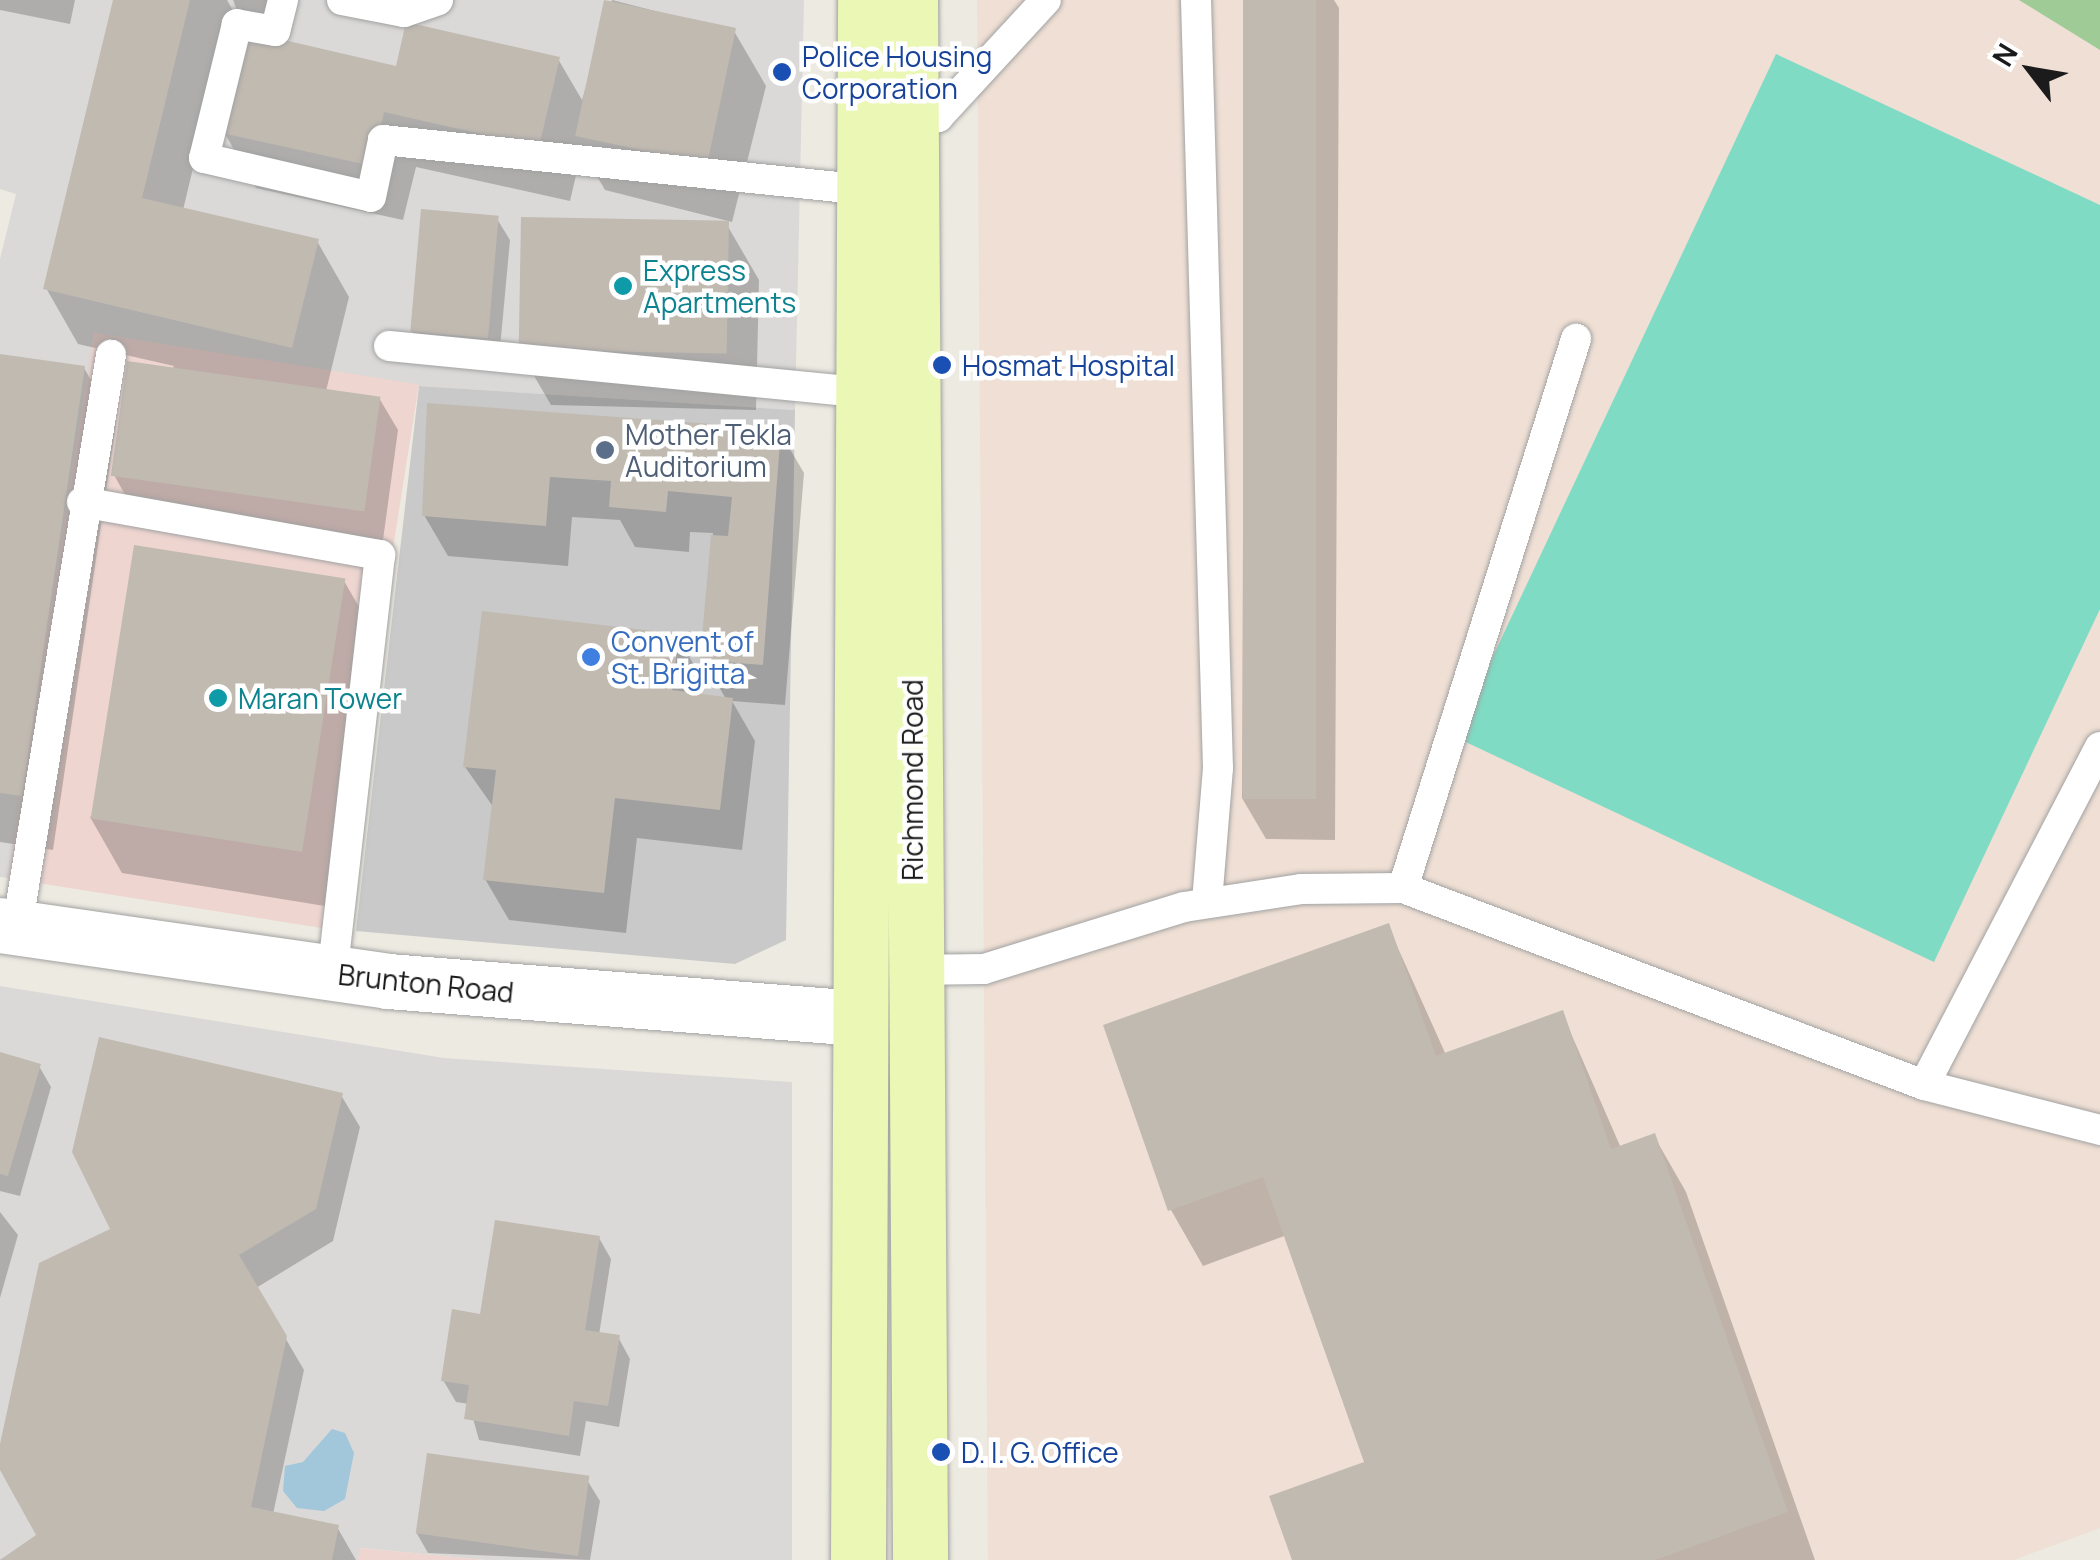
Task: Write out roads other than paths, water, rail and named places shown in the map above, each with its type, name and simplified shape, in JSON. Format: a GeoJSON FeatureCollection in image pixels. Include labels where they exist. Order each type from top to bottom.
{"type":"FeatureCollection","features":[{"type":"Feature","properties":{"kind":"main road","name":"Richmond Road"},"geometry":{"type":"LineString","coordinates":[[858,1560],[855,1018],[865,0]]}},
{"type":"Feature","properties":{"kind":"main road","name":"Richmond Road"},"geometry":{"type":"LineString","coordinates":[[910,0],[911,990],[920,1560]]}},
{"type":"Feature","properties":{"kind":"main road"},"geometry":{"type":"LineString","coordinates":[[855,1018],[911,990]]}},
{"type":"Feature","properties":{"kind":"street","name":"Brunton Road"},"geometry":{"type":"LineString","coordinates":[[8,926],[332,974],[855,1018]]}},
{"type":"Feature","properties":{"kind":"lane"},"geometry":{"type":"LineString","coordinates":[[282,0],[275,31],[237,24],[204,158],[371,197],[383,140],[865,190]]}},
{"type":"Feature","properties":{"kind":"lane"},"geometry":{"type":"LineString","coordinates":[[342,0],[404,12],[438,0]]}},
{"type":"Feature","properties":{"kind":"lane"},"geometry":{"type":"LineString","coordinates":[[910,123],[938,117],[1046,0]]}},
{"type":"Feature","properties":{"kind":"lane"},"geometry":{"type":"LineString","coordinates":[[1196,0],[1218,768],[1207,903]]}},
{"type":"Feature","properties":{"kind":"lane"},"geometry":{"type":"LineString","coordinates":[[1403,888],[1576,339]]}},
{"type":"Feature","properties":{"kind":"lane"},"geometry":{"type":"LineString","coordinates":[[389,346],[861,392]]}},
{"type":"Feature","properties":{"kind":"lane"},"geometry":{"type":"LineString","coordinates":[[8,926],[110,355]]}},
{"type":"Feature","properties":{"kind":"lane"},"geometry":{"type":"LineString","coordinates":[[82,502],[380,555],[332,974]]}},
{"type":"Feature","properties":{"kind":"lane"},"geometry":{"type":"LineString","coordinates":[[1924,1085],[2100,747]]}},
{"type":"Feature","properties":{"kind":"lane"},"geometry":{"type":"LineString","coordinates":[[911,990],[1207,903],[1301,888],[1403,888],[1924,1085],[2100,1130]]}},
{"type":"Feature","properties":{"kind":"water"},"geometry":{"type":"Polygon","coordinates":[[[332,1429],[345,1433],[354,1453],[345,1499],[324,1511],[297,1508],[283,1491],[285,1466],[303,1462],[332,1429]]]}},
{"type":"Feature","properties":{"kind":"place","name":"Police Housing Corporation"},"geometry":{"type":"Point","coordinates":[782,72]}},
{"type":"Feature","properties":{"kind":"place","name":"Express Apartments"},"geometry":{"type":"Point","coordinates":[623,286]}},
{"type":"Feature","properties":{"kind":"place","name":"Hosmat Hospital"},"geometry":{"type":"Point","coordinates":[942,365]}},
{"type":"Feature","properties":{"kind":"place","name":"Mother Tekla Auditorium"},"geometry":{"type":"Point","coordinates":[605,450]}},
{"type":"Feature","properties":{"kind":"place","name":"Convent of St. Brigitta"},"geometry":{"type":"Point","coordinates":[591,657]}},
{"type":"Feature","properties":{"kind":"place","name":"Maran Tower"},"geometry":{"type":"Point","coordinates":[218,698]}},
{"type":"Feature","properties":{"kind":"place","name":"D. I. G. Office"},"geometry":{"type":"Point","coordinates":[941,1452]}}]}
